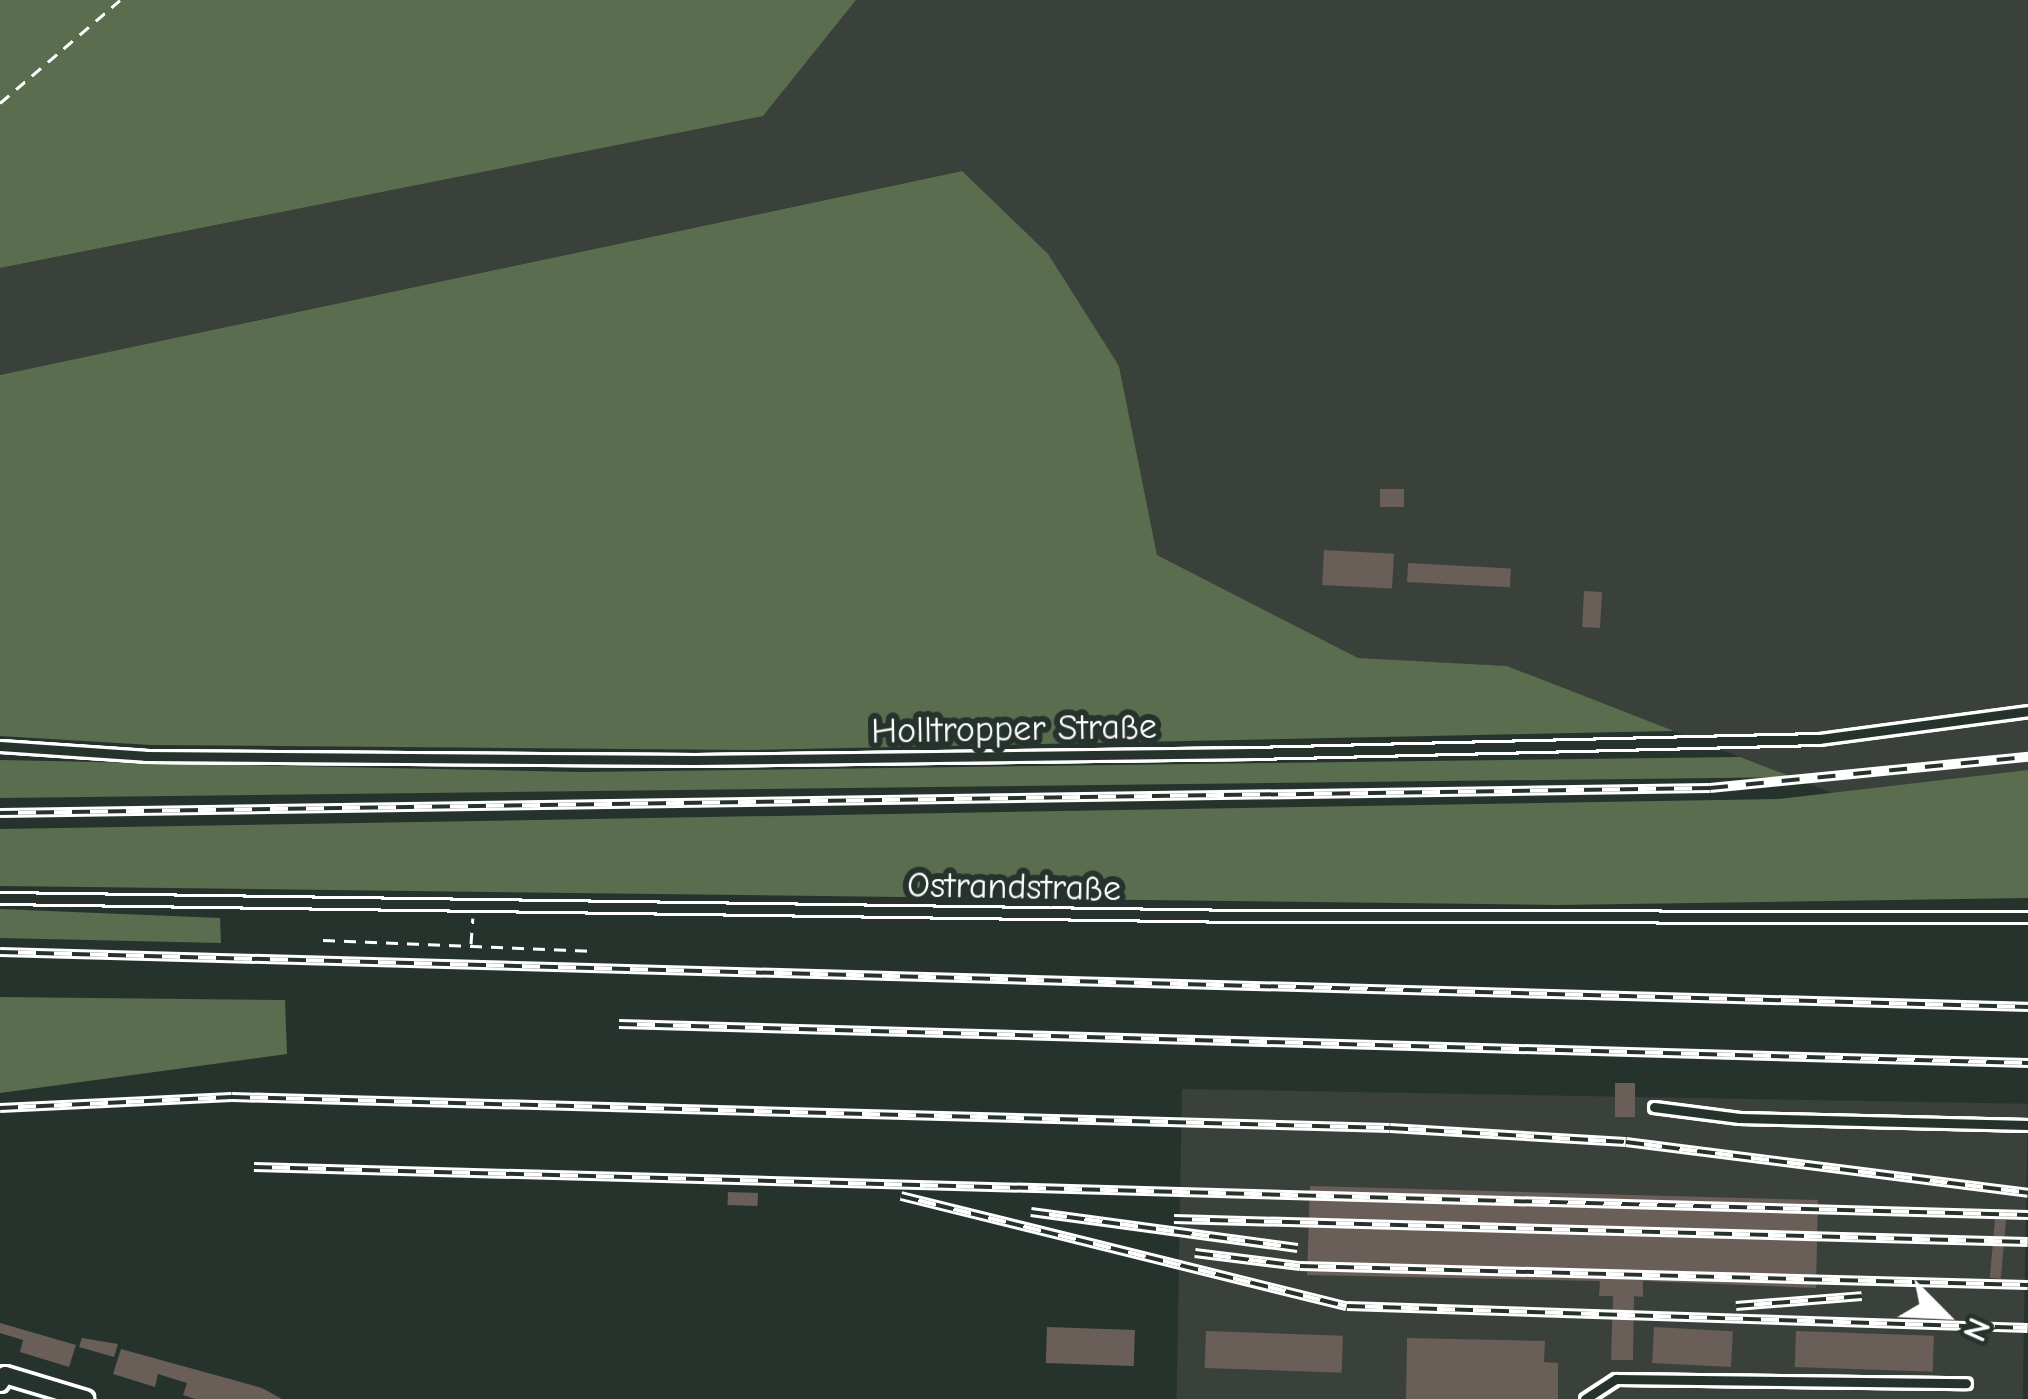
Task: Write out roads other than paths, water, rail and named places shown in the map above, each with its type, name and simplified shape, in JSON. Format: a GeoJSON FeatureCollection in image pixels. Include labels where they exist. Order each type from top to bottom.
{"type":"FeatureCollection","features":[{"type":"Feature","properties":{"kind":"street"},"geometry":{"type":"LineString","coordinates":[[0,1383],[5,1376],[85,1399]]}},
{"type":"Feature","properties":{"kind":"lane","name":"Holltropper Straße"},"geometry":{"type":"LineString","coordinates":[[0,746],[145,756],[650,760],[1253,753],[1819,739],[2028,711]]}},
{"type":"Feature","properties":{"kind":"lane","name":"Ostrandstraße"},"geometry":{"type":"LineString","coordinates":[[0,898],[474,908],[2028,917]]}},
{"type":"Feature","properties":{"kind":"lane"},"geometry":{"type":"LineString","coordinates":[[1654,1107],[1738,1118],[2028,1125]]}},
{"type":"Feature","properties":{"kind":"lane"},"geometry":{"type":"LineString","coordinates":[[1585,1399],[1628,1378],[1966,1383]]}},
{"type":"Feature","properties":{"kind":"railway"},"geometry":{"type":"LineString","coordinates":[[0,813],[1710,788],[2028,757]]}},
{"type":"Feature","properties":{"kind":"railway"},"geometry":{"type":"LineString","coordinates":[[0,952],[2028,1007]]}},
{"type":"Feature","properties":{"kind":"railway"},"geometry":{"type":"LineString","coordinates":[[619,1024],[2028,1063]]}},
{"type":"Feature","properties":{"kind":"railway"},"geometry":{"type":"LineString","coordinates":[[0,1108],[232,1097],[1390,1128],[1626,1142],[2028,1193]]}},
{"type":"Feature","properties":{"kind":"railway"},"geometry":{"type":"LineString","coordinates":[[254,1167],[2028,1215]]}},
{"type":"Feature","properties":{"kind":"railway"},"geometry":{"type":"LineString","coordinates":[[901,1196],[1347,1306],[2028,1328]]}},
{"type":"Feature","properties":{"kind":"railway"},"geometry":{"type":"LineString","coordinates":[[1031,1212],[1298,1248]]}},
{"type":"Feature","properties":{"kind":"railway"},"geometry":{"type":"LineString","coordinates":[[1174,1219],[2028,1242]]}},
{"type":"Feature","properties":{"kind":"railway"},"geometry":{"type":"LineString","coordinates":[[1195,1253],[1300,1266],[2028,1285]]}},
{"type":"Feature","properties":{"kind":"railway"},"geometry":{"type":"LineString","coordinates":[[1736,1306],[1862,1296]]}}]}
